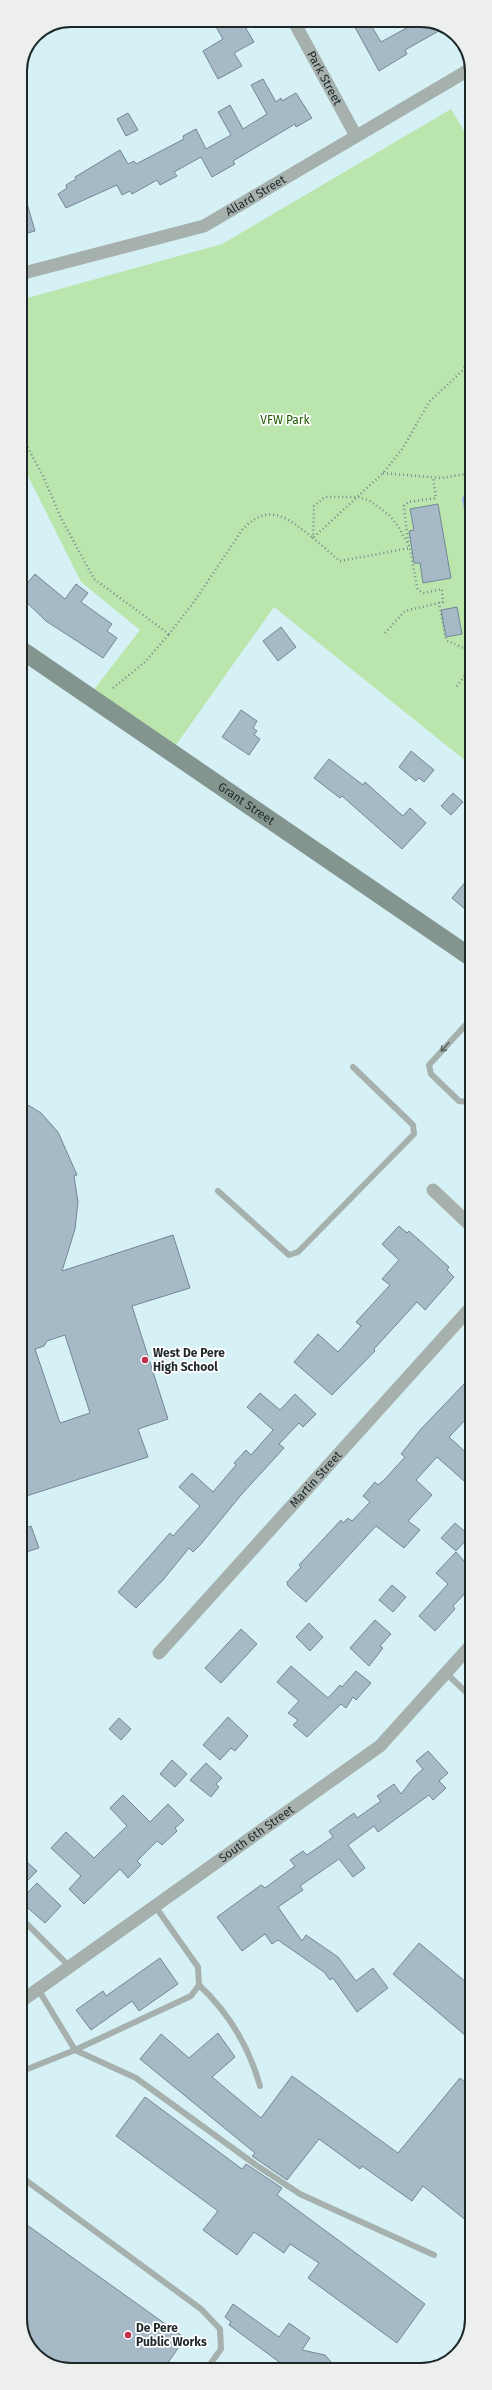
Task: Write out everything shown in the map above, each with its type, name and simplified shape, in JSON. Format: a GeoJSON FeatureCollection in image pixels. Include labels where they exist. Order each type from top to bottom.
{"type":"FeatureCollection","features":[{"type":"Feature","properties":{"kind":"street","name":"Park Street"},"geometry":{"type":"LineString","coordinates":[[297,27],[356,136]]}},
{"type":"Feature","properties":{"kind":"street","name":"Allard Street"},"geometry":{"type":"LineString","coordinates":[[27,272],[204,226],[465,72]]}},
{"type":"Feature","properties":{"kind":"street","name":"Grant Street"},"geometry":{"type":"LineString","coordinates":[[27,654],[465,953]]}},
{"type":"Feature","properties":{"kind":"street"},"geometry":{"type":"LineString","coordinates":[[433,1190],[465,1220]]}},
{"type":"Feature","properties":{"kind":"street","name":"Martin Street"},"geometry":{"type":"LineString","coordinates":[[159,1652],[465,1314]]}},
{"type":"Feature","properties":{"kind":"street","name":"South 6th Street"},"geometry":{"type":"LineString","coordinates":[[27,1997],[380,1746],[465,1652]]}},
{"type":"Feature","properties":{"kind":"lane"},"geometry":{"type":"LineString","coordinates":[[465,1026],[429,1065],[431,1074],[459,1102],[465,1102]]}},
{"type":"Feature","properties":{"kind":"lane"},"geometry":{"type":"LineString","coordinates":[[218,1191],[289,1255],[298,1252],[414,1134],[414,1125],[353,1067]]}},
{"type":"Feature","properties":{"kind":"lane"},"geometry":{"type":"LineString","coordinates":[[446,1672],[465,1691]]}},
{"type":"Feature","properties":{"kind":"lane"},"geometry":{"type":"LineString","coordinates":[[155,1906],[198,1967],[199,1985],[225,2013],[246,2046],[260,2086]]}},
{"type":"Feature","properties":{"kind":"lane"},"geometry":{"type":"LineString","coordinates":[[27,1924],[70,1967]]}},
{"type":"Feature","properties":{"kind":"lane"},"geometry":{"type":"LineString","coordinates":[[27,2069],[75,2050],[190,1996],[199,1985]]}},
{"type":"Feature","properties":{"kind":"lane"},"geometry":{"type":"LineString","coordinates":[[38,1989],[75,2050],[136,2078],[256,2165],[300,2194],[434,2255]]}},
{"type":"Feature","properties":{"kind":"lane"},"geometry":{"type":"LineString","coordinates":[[27,2181],[201,2309],[220,2329],[221,2349],[211,2363]]}},
{"type":"Feature","properties":{"kind":"path"},"geometry":{"type":"LineString","coordinates":[[313,538],[383,473],[403,448],[429,402],[465,367]]}},
{"type":"Feature","properties":{"kind":"path"},"geometry":{"type":"LineString","coordinates":[[27,446],[43,476],[61,518],[94,579],[169,634]]}},
{"type":"Feature","properties":{"kind":"path"},"geometry":{"type":"LineString","coordinates":[[383,473],[433,477],[465,474]]}},
{"type":"Feature","properties":{"kind":"path"},"geometry":{"type":"LineString","coordinates":[[385,633],[404,611],[443,602],[442,589],[424,592],[418,590],[408,542],[404,506],[408,502],[436,498],[433,477]]}},
{"type":"Feature","properties":{"kind":"path"},"geometry":{"type":"LineString","coordinates":[[313,538],[314,506],[325,497],[358,497],[370,501],[388,515],[408,542]]}},
{"type":"Feature","properties":{"kind":"path"},"geometry":{"type":"LineString","coordinates":[[113,688],[145,662],[169,634],[194,602],[242,530],[249,522],[257,517],[280,515],[289,519],[340,561],[410,548]]}},
{"type":"Feature","properties":{"kind":"path"},"geometry":{"type":"LineString","coordinates":[[439,602],[446,640],[465,649]]}},
{"type":"Feature","properties":{"kind":"path"},"geometry":{"type":"LineString","coordinates":[[455,689],[465,675]]}},
{"type":"Feature","properties":{"kind":"green space","name":"VFW Park"},"geometry":{"type":"Polygon","coordinates":[[[451,109],[465,132],[465,760],[274,607],[171,752],[89,696],[140,630],[81,582],[27,474],[27,298],[222,244],[451,109]]]}},
{"type":"Feature","properties":{"kind":"water"},"geometry":{"type":"Polygon","coordinates":[[[465,494],[465,515],[462,498],[465,494]]]}},
{"type":"Feature","properties":{"kind":"building"},"geometry":{"type":"Polygon","coordinates":[[[216,27],[245,27],[254,42],[234,53],[242,66],[218,79],[203,51],[223,39],[216,27]]]}},
{"type":"Feature","properties":{"kind":"building"},"geometry":{"type":"Polygon","coordinates":[[[355,27],[372,27],[381,42],[408,27],[424,27],[439,31],[405,50],[407,54],[379,71],[355,27]]]}},
{"type":"Feature","properties":{"kind":"building"},"geometry":{"type":"Polygon","coordinates":[[[263,79],[276,102],[281,98],[282,101],[296,93],[312,118],[296,127],[295,124],[233,161],[235,164],[212,177],[201,157],[174,172],[177,176],[160,185],[157,180],[132,194],[130,191],[122,195],[117,185],[66,208],[58,194],[67,188],[66,185],[76,179],[75,177],[120,150],[128,164],[134,161],[136,164],[184,139],[183,136],[196,129],[206,149],[231,135],[218,112],[230,105],[243,129],[267,114],[251,85],[263,79]]]}},
{"type":"Feature","properties":{"kind":"building"},"geometry":{"type":"Polygon","coordinates":[[[128,113],[138,130],[126,136],[117,119],[128,113]]]}},
{"type":"Feature","properties":{"kind":"building"},"geometry":{"type":"Polygon","coordinates":[[[27,203],[35,231],[27,233],[27,203]]]}},
{"type":"Feature","properties":{"kind":"building"},"geometry":{"type":"Polygon","coordinates":[[[438,504],[451,578],[423,583],[420,563],[414,563],[409,531],[414,530],[410,509],[438,504]]]}},
{"type":"Feature","properties":{"kind":"building"},"geometry":{"type":"Polygon","coordinates":[[[35,574],[65,599],[76,584],[88,593],[81,602],[112,624],[107,631],[117,638],[103,658],[46,621],[27,603],[27,584],[35,574]]]}},
{"type":"Feature","properties":{"kind":"building"},"geometry":{"type":"Polygon","coordinates":[[[457,607],[462,634],[446,637],[441,610],[457,607]]]}},
{"type":"Feature","properties":{"kind":"building"},"geometry":{"type":"Polygon","coordinates":[[[281,627],[296,647],[278,661],[263,641],[281,627]]]}},
{"type":"Feature","properties":{"kind":"building"},"geometry":{"type":"Polygon","coordinates":[[[241,710],[257,721],[253,728],[257,731],[254,735],[260,739],[249,755],[222,737],[241,710]]]}},
{"type":"Feature","properties":{"kind":"building"},"geometry":{"type":"Polygon","coordinates":[[[411,751],[434,770],[424,782],[419,778],[416,781],[399,767],[411,751]]]}},
{"type":"Feature","properties":{"kind":"building"},"geometry":{"type":"Polygon","coordinates":[[[329,759],[363,785],[365,782],[403,816],[410,808],[426,823],[402,849],[342,796],[340,798],[314,778],[329,759]]]}},
{"type":"Feature","properties":{"kind":"building"},"geometry":{"type":"Polygon","coordinates":[[[453,793],[463,802],[451,815],[441,806],[453,793]]]}},
{"type":"Feature","properties":{"kind":"building"},"geometry":{"type":"Polygon","coordinates":[[[465,882],[465,909],[452,898],[465,882]]]}},
{"type":"Feature","properties":{"kind":"building"},"geometry":{"type":"Polygon","coordinates":[[[27,1104],[41,1113],[58,1132],[77,1175],[74,1176],[78,1202],[75,1229],[62,1271],[173,1235],[190,1288],[132,1306],[168,1419],[138,1429],[148,1457],[27,1496],[27,1104]],[[65,1335],[47,1341],[44,1346],[35,1349],[60,1423],[90,1413],[65,1335]]]}},
{"type":"Feature","properties":{"kind":"building"},"geometry":{"type":"Polygon","coordinates":[[[399,1226],[407,1233],[409,1231],[449,1267],[447,1270],[454,1277],[425,1310],[417,1302],[374,1349],[375,1351],[332,1395],[294,1362],[318,1334],[338,1352],[361,1326],[356,1322],[390,1285],[382,1279],[399,1260],[382,1244],[399,1226]]]}},
{"type":"Feature","properties":{"kind":"building"},"geometry":{"type":"Polygon","coordinates":[[[465,1383],[465,1420],[449,1437],[465,1452],[465,1482],[437,1457],[416,1480],[432,1495],[408,1521],[420,1530],[404,1548],[376,1526],[306,1602],[288,1586],[287,1582],[301,1567],[299,1565],[341,1520],[343,1523],[348,1518],[352,1521],[370,1502],[363,1496],[375,1482],[378,1485],[385,1479],[405,1457],[401,1454],[421,1429],[465,1383]]]}},
{"type":"Feature","properties":{"kind":"building"},"geometry":{"type":"Polygon","coordinates":[[[260,1393],[280,1410],[295,1394],[316,1414],[303,1427],[299,1423],[279,1444],[284,1448],[241,1495],[201,1544],[193,1552],[189,1548],[163,1580],[136,1608],[118,1592],[170,1533],[173,1536],[200,1506],[179,1487],[192,1473],[213,1492],[236,1465],[234,1463],[246,1450],[251,1455],[273,1430],[247,1407],[260,1393]]]}},
{"type":"Feature","properties":{"kind":"building"},"geometry":{"type":"Polygon","coordinates":[[[455,1523],[465,1532],[465,1541],[456,1551],[441,1538],[455,1523]]]}},
{"type":"Feature","properties":{"kind":"building"},"geometry":{"type":"Polygon","coordinates":[[[31,1526],[39,1548],[27,1552],[27,1527],[31,1526]]]}},
{"type":"Feature","properties":{"kind":"building"},"geometry":{"type":"Polygon","coordinates":[[[456,1552],[465,1562],[465,1593],[453,1606],[455,1609],[435,1631],[419,1616],[448,1584],[436,1573],[456,1552]]]}},
{"type":"Feature","properties":{"kind":"building"},"geometry":{"type":"Polygon","coordinates":[[[392,1585],[406,1597],[393,1612],[379,1600],[392,1585]]]}},
{"type":"Feature","properties":{"kind":"building"},"geometry":{"type":"Polygon","coordinates":[[[375,1620],[391,1634],[380,1646],[383,1648],[369,1666],[350,1648],[375,1620]]]}},
{"type":"Feature","properties":{"kind":"building"},"geometry":{"type":"Polygon","coordinates":[[[309,1623],[323,1637],[310,1651],[296,1637],[309,1623]]]}},
{"type":"Feature","properties":{"kind":"building"},"geometry":{"type":"Polygon","coordinates":[[[241,1629],[257,1644],[221,1683],[205,1668],[241,1629]]]}},
{"type":"Feature","properties":{"kind":"building"},"geometry":{"type":"Polygon","coordinates":[[[291,1666],[328,1698],[340,1685],[342,1687],[356,1671],[371,1683],[356,1700],[353,1697],[346,1708],[341,1704],[307,1737],[293,1725],[298,1720],[288,1713],[299,1701],[277,1682],[291,1666]]]}},
{"type":"Feature","properties":{"kind":"building"},"geometry":{"type":"Polygon","coordinates":[[[228,1717],[248,1736],[235,1751],[231,1748],[220,1760],[203,1745],[228,1717]]]}},
{"type":"Feature","properties":{"kind":"building"},"geometry":{"type":"Polygon","coordinates":[[[119,1718],[131,1729],[121,1740],[109,1729],[119,1718]]]}},
{"type":"Feature","properties":{"kind":"building"},"geometry":{"type":"Polygon","coordinates":[[[428,1751],[448,1773],[439,1781],[446,1788],[433,1800],[429,1795],[378,1832],[374,1826],[348,1845],[365,1868],[353,1877],[339,1859],[300,1886],[303,1890],[278,1907],[302,1941],[306,1935],[338,1957],[356,1981],[373,1968],[388,1988],[357,2012],[333,1978],[330,1980],[324,1972],[278,1940],[272,1944],[265,1934],[242,1951],[217,1917],[261,1885],[265,1888],[295,1866],[290,1860],[303,1851],[307,1855],[333,1837],[329,1831],[354,1813],[357,1818],[381,1801],[377,1796],[394,1784],[401,1794],[414,1777],[423,1769],[416,1761],[428,1751]]]}},
{"type":"Feature","properties":{"kind":"building"},"geometry":{"type":"Polygon","coordinates":[[[172,1760],[187,1774],[175,1787],[160,1774],[172,1760]]]}},
{"type":"Feature","properties":{"kind":"building"},"geometry":{"type":"Polygon","coordinates":[[[206,1763],[222,1778],[216,1784],[219,1787],[211,1797],[190,1780],[206,1763]]]}},
{"type":"Feature","properties":{"kind":"building"},"geometry":{"type":"Polygon","coordinates":[[[123,1795],[150,1822],[168,1804],[184,1820],[175,1828],[177,1831],[162,1845],[157,1841],[137,1861],[141,1865],[128,1878],[120,1869],[84,1904],[69,1889],[81,1876],[51,1848],[66,1832],[94,1858],[127,1826],[110,1808],[123,1795]]]}},
{"type":"Feature","properties":{"kind":"building"},"geometry":{"type":"Polygon","coordinates":[[[27,1862],[37,1871],[27,1881],[27,1862]]]}},
{"type":"Feature","properties":{"kind":"building"},"geometry":{"type":"Polygon","coordinates":[[[37,1883],[61,1906],[45,1923],[27,1907],[27,1894],[37,1883]]]}},
{"type":"Feature","properties":{"kind":"building"},"geometry":{"type":"Polygon","coordinates":[[[419,1943],[465,1981],[465,2035],[393,1974],[419,1943]]]}},
{"type":"Feature","properties":{"kind":"building"},"geometry":{"type":"Polygon","coordinates":[[[160,1958],[178,1984],[139,2011],[132,2001],[91,2030],[76,2010],[103,1991],[106,1996],[160,1958]]]}},
{"type":"Feature","properties":{"kind":"building"},"geometry":{"type":"Polygon","coordinates":[[[218,2033],[235,2057],[212,2077],[261,2118],[292,2076],[398,2153],[460,2078],[465,2082],[465,2219],[423,2186],[412,2201],[362,2166],[360,2169],[319,2139],[287,2180],[252,2156],[255,2153],[140,2059],[161,2034],[189,2058],[218,2033]]]}},
{"type":"Feature","properties":{"kind":"building"},"geometry":{"type":"Polygon","coordinates":[[[145,2097],[242,2169],[246,2164],[282,2188],[277,2195],[425,2304],[397,2343],[308,2278],[319,2263],[290,2244],[284,2253],[254,2232],[237,2255],[203,2230],[218,2211],[116,2136],[145,2097]]]}},
{"type":"Feature","properties":{"kind":"building"},"geometry":{"type":"Polygon","coordinates":[[[27,2225],[185,2338],[168,2363],[68,2363],[59,2362],[46,2356],[34,2344],[27,2325],[27,2225]]]}},
{"type":"Feature","properties":{"kind":"building"},"geometry":{"type":"Polygon","coordinates":[[[233,2304],[279,2337],[289,2323],[310,2338],[302,2350],[325,2355],[332,2363],[281,2363],[229,2325],[231,2322],[225,2317],[233,2304]]]}},
{"type":"Feature","properties":{"kind":"place","name":"West De Pere High School"},"geometry":{"type":"Point","coordinates":[145,1360]}},
{"type":"Feature","properties":{"kind":"place","name":"De Pere Public Works"},"geometry":{"type":"Point","coordinates":[128,2335]}}]}
